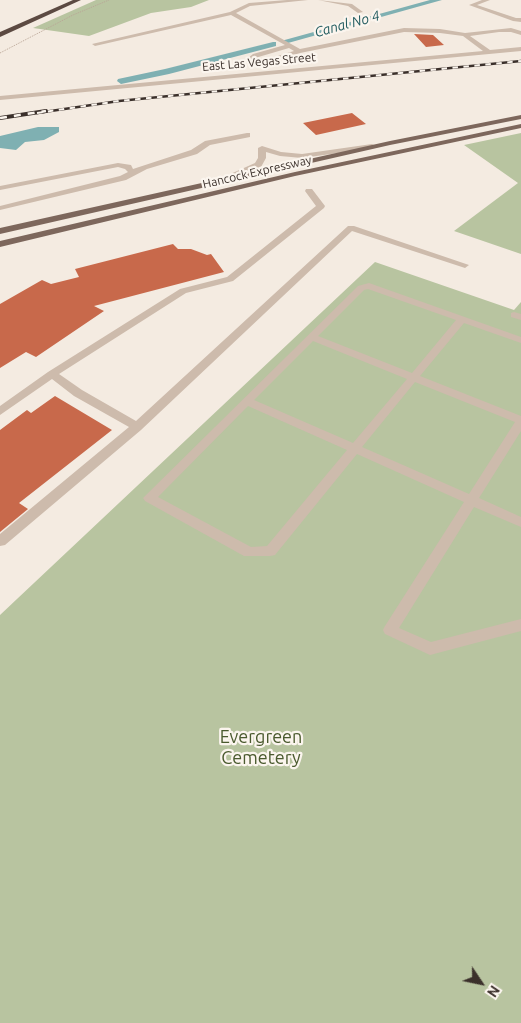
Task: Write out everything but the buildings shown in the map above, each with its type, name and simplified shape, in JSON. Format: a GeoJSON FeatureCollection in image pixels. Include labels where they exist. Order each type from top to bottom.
{"type":"FeatureCollection","features":[{"type":"Feature","properties":{"kind":"highway"},"geometry":{"type":"LineString","coordinates":[[46,6],[61,0]]}},
{"type":"Feature","properties":{"kind":"highway"},"geometry":{"type":"LineString","coordinates":[[0,34],[78,0]]}},
{"type":"Feature","properties":{"kind":"highway"},"geometry":{"type":"LineString","coordinates":[[41,16],[82,0]]}},
{"type":"Feature","properties":{"kind":"main road","name":"Hancock Expressway"},"geometry":{"type":"LineString","coordinates":[[0,231],[390,144],[521,117]]}},
{"type":"Feature","properties":{"kind":"main road","name":"Hancock Expressway"},"geometry":{"type":"LineString","coordinates":[[0,244],[304,172],[521,126]]}},
{"type":"Feature","properties":{"kind":"street"},"geometry":{"type":"LineString","coordinates":[[95,44],[232,13],[249,5],[305,0]]}},
{"type":"Feature","properties":{"kind":"street"},"geometry":{"type":"LineString","coordinates":[[321,0],[350,6],[360,12]]}},
{"type":"Feature","properties":{"kind":"street"},"geometry":{"type":"LineString","coordinates":[[487,0],[472,5],[515,20],[521,20]]}},
{"type":"Feature","properties":{"kind":"street"},"geometry":{"type":"LineString","coordinates":[[232,13],[299,51]]}},
{"type":"Feature","properties":{"kind":"street"},"geometry":{"type":"LineString","coordinates":[[290,46],[255,55],[251,58],[258,61],[268,61],[299,51],[404,30],[440,31],[465,36],[499,30],[511,30],[521,33]]}},
{"type":"Feature","properties":{"kind":"street"},"geometry":{"type":"LineString","coordinates":[[465,36],[488,52]]}},
{"type":"Feature","properties":{"kind":"street","name":"East Las Vegas Street"},"geometry":{"type":"LineString","coordinates":[[0,98],[521,49]]}},
{"type":"Feature","properties":{"kind":"street"},"geometry":{"type":"LineString","coordinates":[[0,208],[123,178],[144,167],[194,152],[208,143],[247,135]]}},
{"type":"Feature","properties":{"kind":"street"},"geometry":{"type":"LineString","coordinates":[[217,182],[258,165],[262,158],[262,148],[280,154],[302,156],[390,144]]}},
{"type":"Feature","properties":{"kind":"street"},"geometry":{"type":"LineString","coordinates":[[0,188],[103,166],[118,165],[128,167],[132,174]]}},
{"type":"Feature","properties":{"kind":"street"},"geometry":{"type":"LineString","coordinates":[[0,411],[52,374],[183,291],[230,279],[322,206],[309,191]]}},
{"type":"Feature","properties":{"kind":"street"},"geometry":{"type":"LineString","coordinates":[[0,541],[137,427],[351,228],[465,265]]}},
{"type":"Feature","properties":{"kind":"street"},"geometry":{"type":"LineString","coordinates":[[462,319],[270,551],[249,552],[149,498],[360,288],[368,286],[462,319],[521,340]]}},
{"type":"Feature","properties":{"kind":"street"},"geometry":{"type":"LineString","coordinates":[[311,338],[414,377],[521,421],[390,630],[430,649],[521,625]]}},
{"type":"Feature","properties":{"kind":"street"},"geometry":{"type":"LineString","coordinates":[[52,374],[78,393],[137,427]]}},
{"type":"Feature","properties":{"kind":"street"},"geometry":{"type":"LineString","coordinates":[[246,401],[521,522]]}},
{"type":"Feature","properties":{"kind":"path"},"geometry":{"type":"LineString","coordinates":[[0,53],[73,15],[109,0]]}},
{"type":"Feature","properties":{"kind":"green space"},"geometry":{"type":"Polygon","coordinates":[[[96,0],[209,0],[191,7],[151,13],[89,36],[33,28],[96,0]]]}},
{"type":"Feature","properties":{"kind":"green space"},"geometry":{"type":"Polygon","coordinates":[[[521,133],[521,254],[454,231],[518,183],[464,145],[521,133]]]}},
{"type":"Feature","properties":{"kind":"green space","name":"Evergreen Cemetery"},"geometry":{"type":"Polygon","coordinates":[[[375,262],[514,310],[521,302],[521,1023],[0,1023],[0,615],[375,262]]]}},
{"type":"Feature","properties":{"kind":"water"},"geometry":{"type":"Polygon","coordinates":[[[38,127],[59,127],[59,132],[44,140],[25,142],[16,150],[0,148],[0,136],[38,127]]]}},
{"type":"Feature","properties":{"kind":"waterway","name":"Canal No 4"},"geometry":{"type":"LineString","coordinates":[[285,41],[438,0]]}},
{"type":"Feature","properties":{"kind":"waterway","name":"Canal No 4"},"geometry":{"type":"LineString","coordinates":[[121,81],[166,72],[273,44]]}},
{"type":"Feature","properties":{"kind":"railway"},"geometry":{"type":"LineString","coordinates":[[37,113],[119,101],[521,61]]}},
{"type":"Feature","properties":{"kind":"railway"},"geometry":{"type":"LineString","coordinates":[[0,118],[46,111]]}}]}
